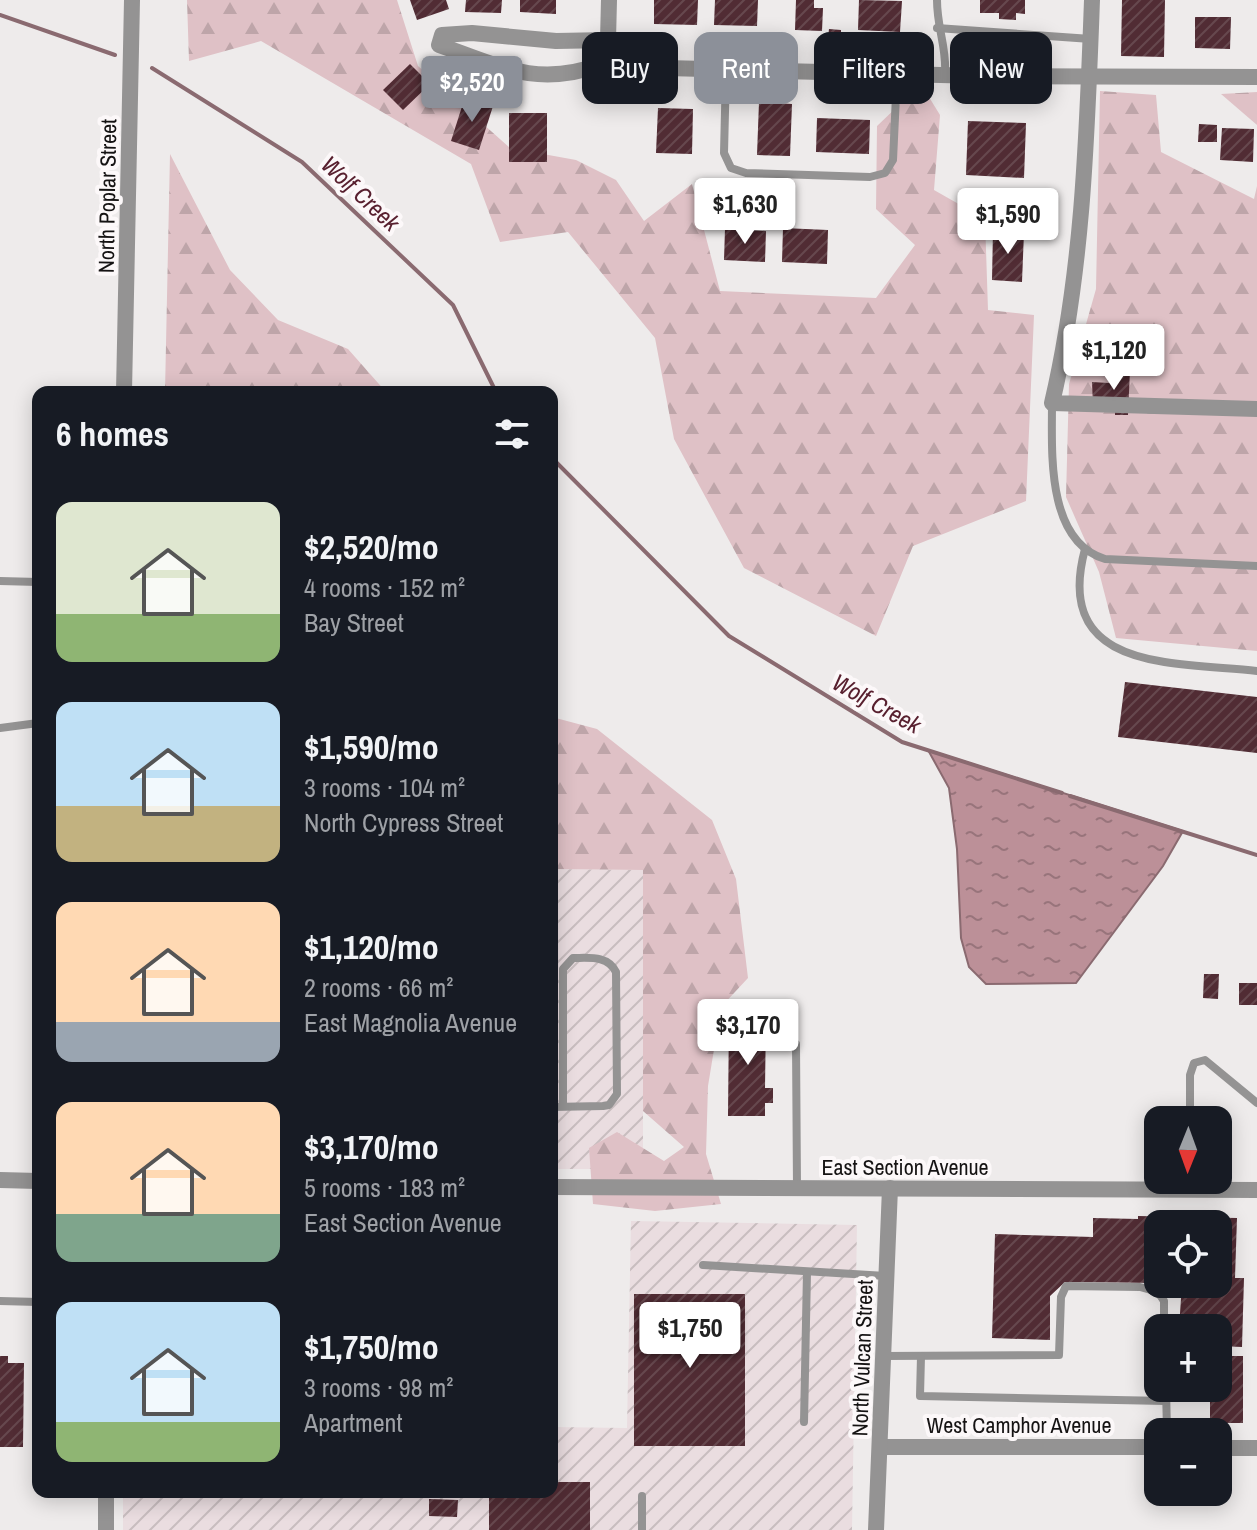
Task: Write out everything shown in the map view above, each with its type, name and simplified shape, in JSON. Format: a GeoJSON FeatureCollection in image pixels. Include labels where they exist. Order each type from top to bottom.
{"type":"FeatureCollection","features":[{"type":"Feature","properties":{"kind":"street","name":"North Poplar Street"},"geometry":{"type":"LineString","coordinates":[[124,386],[132,0]]}},
{"type":"Feature","properties":{"kind":"street"},"geometry":{"type":"LineString","coordinates":[[608,32],[609,0]]}},
{"type":"Feature","properties":{"kind":"street"},"geometry":{"type":"LineString","coordinates":[[1092,0],[1090,77],[1073,299],[1052,403],[1257,409]]}},
{"type":"Feature","properties":{"kind":"street"},"geometry":{"type":"LineString","coordinates":[[472,33],[556,41],[608,40],[602,64],[577,74],[521,74],[439,45],[442,35],[472,33]]}},
{"type":"Feature","properties":{"kind":"street"},"geometry":{"type":"LineString","coordinates":[[934,75],[1257,77]]}},
{"type":"Feature","properties":{"kind":"street"},"geometry":{"type":"LineString","coordinates":[[0,1180],[32,1181]]}},
{"type":"Feature","properties":{"kind":"street","name":"East Section Avenue"},"geometry":{"type":"LineString","coordinates":[[558,1187],[797,1189],[1144,1185]]}},
{"type":"Feature","properties":{"kind":"street","name":"North Vulcan Street"},"geometry":{"type":"LineString","coordinates":[[876,1530],[890,1188]]}},
{"type":"Feature","properties":{"kind":"street","name":"East Section Avenue"},"geometry":{"type":"LineString","coordinates":[[1232,1188],[1257,1190]]}},
{"type":"Feature","properties":{"kind":"street","name":"West Camphor Avenue"},"geometry":{"type":"LineString","coordinates":[[880,1447],[1144,1447]]}},
{"type":"Feature","properties":{"kind":"street"},"geometry":{"type":"LineString","coordinates":[[1232,1448],[1257,1448]]}},
{"type":"Feature","properties":{"kind":"street"},"geometry":{"type":"LineString","coordinates":[[106,1498],[106,1530]]}},
{"type":"Feature","properties":{"kind":"lane"},"geometry":{"type":"LineString","coordinates":[[937,0],[937,28],[947,51],[945,75]]}},
{"type":"Feature","properties":{"kind":"lane"},"geometry":{"type":"LineString","coordinates":[[937,28],[1091,39]]}},
{"type":"Feature","properties":{"kind":"lane"},"geometry":{"type":"LineString","coordinates":[[725,104],[724,153],[731,168],[746,173],[855,176],[885,173],[893,160],[896,104]]}},
{"type":"Feature","properties":{"kind":"lane"},"geometry":{"type":"LineString","coordinates":[[1052,403],[1052,467],[1059,508],[1085,549],[1105,559],[1257,566]]}},
{"type":"Feature","properties":{"kind":"lane"},"geometry":{"type":"LineString","coordinates":[[1085,549],[1079,573],[1080,595],[1088,622],[1100,639],[1123,654],[1257,671]]}},
{"type":"Feature","properties":{"kind":"lane"},"geometry":{"type":"LineString","coordinates":[[0,581],[32,582]]}},
{"type":"Feature","properties":{"kind":"lane"},"geometry":{"type":"LineString","coordinates":[[0,728],[32,724]]}},
{"type":"Feature","properties":{"kind":"lane"},"geometry":{"type":"LineString","coordinates":[[558,1107],[563,1107],[609,1105],[617,1094],[616,972],[611,963],[603,960],[573,958],[563,969],[563,1107]]}},
{"type":"Feature","properties":{"kind":"lane"},"geometry":{"type":"LineString","coordinates":[[796,1044],[797,1189]]}},
{"type":"Feature","properties":{"kind":"lane"},"geometry":{"type":"LineString","coordinates":[[1190,1106],[1190,1075],[1194,1063],[1205,1060],[1257,1103]]}},
{"type":"Feature","properties":{"kind":"lane"},"geometry":{"type":"LineString","coordinates":[[703,1265],[887,1276]]}},
{"type":"Feature","properties":{"kind":"lane"},"geometry":{"type":"LineString","coordinates":[[804,1422],[807,1272]]}},
{"type":"Feature","properties":{"kind":"lane"},"geometry":{"type":"LineString","coordinates":[[884,1356],[1059,1355],[1061,1297],[1066,1286],[1140,1287],[1158,1292],[1164,1301],[1164,1314]]}},
{"type":"Feature","properties":{"kind":"lane"},"geometry":{"type":"LineString","coordinates":[[0,1301],[32,1302]]}},
{"type":"Feature","properties":{"kind":"lane"},"geometry":{"type":"LineString","coordinates":[[921,1356],[920,1396],[1144,1401]]}},
{"type":"Feature","properties":{"kind":"lane"},"geometry":{"type":"LineString","coordinates":[[642,1496],[642,1530]]}},
{"type":"Feature","properties":{"kind":"shaded area"},"geometry":{"type":"Polygon","coordinates":[[[558,869],[643,870],[643,1169],[558,1169],[558,869]]]}},
{"type":"Feature","properties":{"kind":"shaded area"},"geometry":{"type":"Polygon","coordinates":[[[631,1221],[857,1225],[852,1530],[123,1530],[123,1498],[558,1498],[558,1427],[627,1428],[631,1221]]]}},
{"type":"Feature","properties":{"kind":"green space"},"geometry":{"type":"Polygon","coordinates":[[[187,0],[397,0],[418,66],[510,148],[576,160],[616,180],[644,221],[692,184],[720,291],[876,298],[915,245],[876,209],[877,126],[900,104],[933,104],[940,115],[934,190],[985,219],[988,310],[1034,315],[1026,501],[913,546],[876,636],[744,568],[674,439],[655,338],[568,232],[500,242],[471,164],[261,41],[189,61],[187,0]]]}},
{"type":"Feature","properties":{"kind":"green space"},"geometry":{"type":"Polygon","coordinates":[[[1100,91],[1156,95],[1161,152],[1254,199],[1257,186],[1257,651],[1116,638],[1099,572],[1066,497],[1069,384],[1096,289],[1100,91]]]}},
{"type":"Feature","properties":{"kind":"green space"},"geometry":{"type":"Polygon","coordinates":[[[1257,92],[1257,125],[1221,94],[1257,92]]]}},
{"type":"Feature","properties":{"kind":"green space"},"geometry":{"type":"Polygon","coordinates":[[[170,154],[230,270],[278,320],[348,349],[381,386],[165,386],[170,154]]]}},
{"type":"Feature","properties":{"kind":"green space"},"geometry":{"type":"Polygon","coordinates":[[[558,719],[597,729],[712,820],[736,879],[748,978],[721,1007],[708,1086],[706,1154],[721,1204],[655,1211],[593,1204],[589,1148],[617,1132],[664,1161],[684,1147],[643,1111],[643,870],[558,869],[558,719]]]}},
{"type":"Feature","properties":{"kind":"water"},"geometry":{"type":"Polygon","coordinates":[[[928,750],[1183,831],[1163,866],[1076,983],[986,984],[969,967],[961,938],[957,849],[949,788],[928,750]]]}},
{"type":"Feature","properties":{"kind":"building"},"geometry":{"type":"Polygon","coordinates":[[[410,0],[446,0],[449,9],[417,20],[410,0]]]}},
{"type":"Feature","properties":{"kind":"building"},"geometry":{"type":"Polygon","coordinates":[[[466,0],[502,0],[501,13],[465,12],[466,0]]]}},
{"type":"Feature","properties":{"kind":"building"},"geometry":{"type":"Polygon","coordinates":[[[520,0],[556,0],[556,14],[520,12],[520,0]]]}},
{"type":"Feature","properties":{"kind":"building"},"geometry":{"type":"Polygon","coordinates":[[[654,0],[698,0],[697,25],[654,24],[654,0]]]}},
{"type":"Feature","properties":{"kind":"building"},"geometry":{"type":"Polygon","coordinates":[[[715,0],[758,0],[757,26],[714,25],[715,0]]]}},
{"type":"Feature","properties":{"kind":"building"},"geometry":{"type":"Polygon","coordinates":[[[796,0],[814,0],[814,8],[823,8],[822,31],[795,30],[796,0]]]}},
{"type":"Feature","properties":{"kind":"building"},"geometry":{"type":"Polygon","coordinates":[[[859,0],[902,1],[900,32],[858,30],[859,0]]]}},
{"type":"Feature","properties":{"kind":"building"},"geometry":{"type":"Polygon","coordinates":[[[980,0],[1025,0],[1025,14],[1016,13],[1016,20],[999,19],[999,13],[980,13],[980,0]]]}},
{"type":"Feature","properties":{"kind":"building"},"geometry":{"type":"Polygon","coordinates":[[[1122,0],[1165,0],[1164,57],[1121,56],[1122,0]]]}},
{"type":"Feature","properties":{"kind":"building"},"geometry":{"type":"Polygon","coordinates":[[[1195,17],[1231,17],[1230,49],[1195,48],[1195,17]]]}},
{"type":"Feature","properties":{"kind":"building"},"geometry":{"type":"Polygon","coordinates":[[[410,64],[430,84],[403,110],[383,90],[410,64]]]}},
{"type":"Feature","properties":{"kind":"building"},"geometry":{"type":"Polygon","coordinates":[[[465,97],[493,106],[479,150],[451,141],[465,97]]]}},
{"type":"Feature","properties":{"kind":"building"},"geometry":{"type":"Polygon","coordinates":[[[759,104],[792,104],[790,156],[757,155],[759,104]]]}},
{"type":"Feature","properties":{"kind":"building"},"geometry":{"type":"Polygon","coordinates":[[[658,108],[693,109],[692,154],[656,153],[658,108]]]}},
{"type":"Feature","properties":{"kind":"building"},"geometry":{"type":"Polygon","coordinates":[[[509,113],[547,113],[547,162],[509,162],[509,113]]]}},
{"type":"Feature","properties":{"kind":"building"},"geometry":{"type":"Polygon","coordinates":[[[817,118],[870,120],[869,154],[816,152],[817,118]]]}},
{"type":"Feature","properties":{"kind":"building"},"geometry":{"type":"Polygon","coordinates":[[[968,121],[1026,123],[1024,178],[966,175],[968,121]]]}},
{"type":"Feature","properties":{"kind":"building"},"geometry":{"type":"Polygon","coordinates":[[[1199,124],[1217,125],[1217,142],[1198,142],[1199,124]]]}},
{"type":"Feature","properties":{"kind":"building"},"geometry":{"type":"Polygon","coordinates":[[[1222,128],[1254,129],[1253,162],[1220,160],[1222,128]]]}},
{"type":"Feature","properties":{"kind":"building"},"geometry":{"type":"Polygon","coordinates":[[[783,228],[828,230],[827,264],[782,262],[783,228]]]}},
{"type":"Feature","properties":{"kind":"building"},"geometry":{"type":"Polygon","coordinates":[[[725,229],[766,231],[765,262],[724,260],[725,229]]]}},
{"type":"Feature","properties":{"kind":"building"},"geometry":{"type":"Polygon","coordinates":[[[993,231],[1024,232],[1022,282],[992,280],[993,231]]]}},
{"type":"Feature","properties":{"kind":"building"},"geometry":{"type":"Polygon","coordinates":[[[1110,369],[1130,370],[1128,415],[1115,415],[1115,406],[1093,406],[1092,382],[1109,383],[1110,369]]]}},
{"type":"Feature","properties":{"kind":"building"},"geometry":{"type":"Polygon","coordinates":[[[1125,682],[1257,697],[1257,753],[1118,737],[1125,682]]]}},
{"type":"Feature","properties":{"kind":"building"},"geometry":{"type":"Polygon","coordinates":[[[1204,974],[1219,974],[1218,999],[1203,998],[1204,974]]]}},
{"type":"Feature","properties":{"kind":"building"},"geometry":{"type":"Polygon","coordinates":[[[1239,983],[1257,983],[1257,1005],[1239,1005],[1239,983]]]}},
{"type":"Feature","properties":{"kind":"building"},"geometry":{"type":"Polygon","coordinates":[[[729,1015],[766,1016],[765,1088],[773,1088],[773,1103],[765,1103],[765,1116],[728,1116],[729,1015]]]}},
{"type":"Feature","properties":{"kind":"building"},"geometry":{"type":"Polygon","coordinates":[[[1138,1216],[1144,1216],[1144,1283],[1065,1282],[1050,1296],[1050,1340],[992,1338],[995,1234],[1093,1237],[1093,1218],[1138,1219],[1138,1216]]]}},
{"type":"Feature","properties":{"kind":"building"},"geometry":{"type":"Polygon","coordinates":[[[1232,1218],[1237,1218],[1235,1278],[1244,1278],[1242,1347],[1232,1347],[1232,1314],[1180,1314],[1181,1298],[1232,1298],[1232,1218]]]}},
{"type":"Feature","properties":{"kind":"building"},"geometry":{"type":"Polygon","coordinates":[[[634,1294],[745,1294],[745,1446],[634,1446],[634,1294]]]}},
{"type":"Feature","properties":{"kind":"building"},"geometry":{"type":"Polygon","coordinates":[[[0,1356],[8,1356],[8,1363],[24,1363],[23,1447],[0,1447],[0,1356]]]}},
{"type":"Feature","properties":{"kind":"building"},"geometry":{"type":"Polygon","coordinates":[[[1232,1356],[1243,1356],[1243,1423],[1232,1423],[1232,1418],[1210,1418],[1210,1402],[1232,1402],[1232,1356]]]}},
{"type":"Feature","properties":{"kind":"building"},"geometry":{"type":"Polygon","coordinates":[[[558,1482],[590,1482],[590,1530],[489,1530],[489,1498],[558,1498],[558,1482]]]}},
{"type":"Feature","properties":{"kind":"building"},"geometry":{"type":"Polygon","coordinates":[[[429,1499],[458,1500],[457,1517],[429,1516],[429,1499]]]}},
{"type":"Feature","properties":{"kind":"waterway","name":"Wolf Creek"},"geometry":{"type":"LineString","coordinates":[[0,15],[115,55]]}},
{"type":"Feature","properties":{"kind":"waterway","name":"Wolf Creek"},"geometry":{"type":"LineString","coordinates":[[152,68],[302,162],[453,305],[493,386]]}},
{"type":"Feature","properties":{"kind":"waterway","name":"Wolf Creek"},"geometry":{"type":"LineString","coordinates":[[558,464],[729,636],[902,742],[1062,793]]}},
{"type":"Feature","properties":{"kind":"waterway","name":"Wolf Creek"},"geometry":{"type":"LineString","coordinates":[[1070,796],[1257,855]]}}]}
